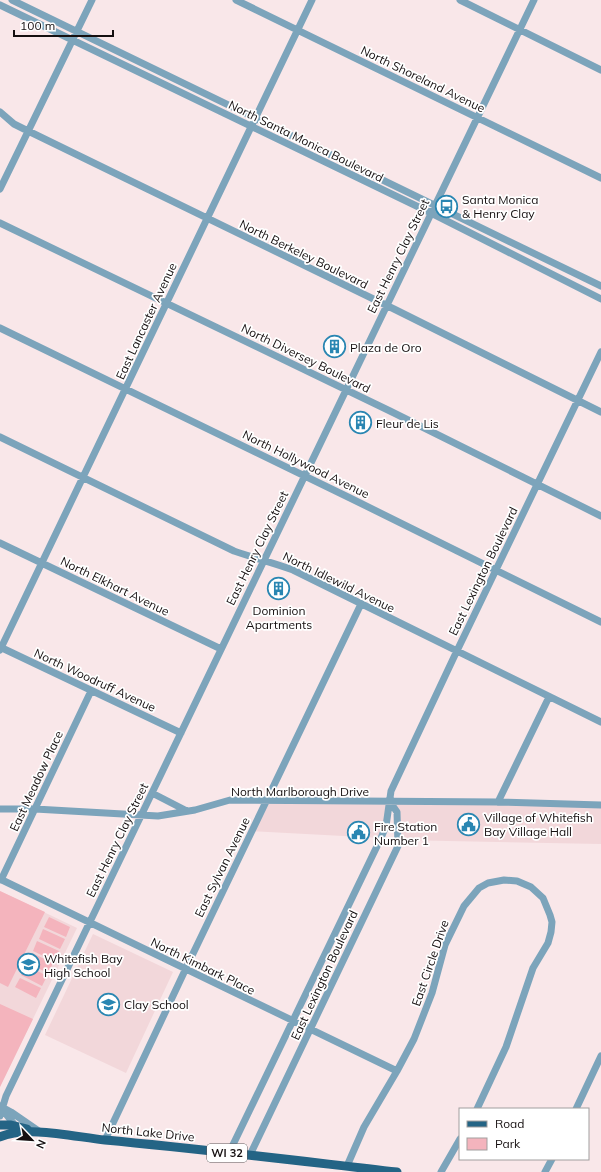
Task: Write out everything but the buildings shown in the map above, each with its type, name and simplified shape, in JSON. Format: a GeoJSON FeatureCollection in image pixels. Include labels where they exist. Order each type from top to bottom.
{"type":"FeatureCollection","features":[{"type":"Feature","properties":{"kind":"main road","name":"North Lake Drive"},"geometry":{"type":"LineString","coordinates":[[0,1125],[18,1129],[104,1140],[157,1144],[397,1172]]}},
{"type":"Feature","properties":{"kind":"main road","name":"North Lake Drive"},"geometry":{"type":"LineString","coordinates":[[0,1137],[18,1129]]}},
{"type":"Feature","properties":{"kind":"street","name":"North Santa Monica Boulevard"},"geometry":{"type":"LineString","coordinates":[[12,0],[601,286]]}},
{"type":"Feature","properties":{"kind":"street"},"geometry":{"type":"LineString","coordinates":[[0,189],[92,0]]}},
{"type":"Feature","properties":{"kind":"street","name":"North Shoreland Avenue"},"geometry":{"type":"LineString","coordinates":[[236,0],[601,178]]}},
{"type":"Feature","properties":{"kind":"street","name":"East Lancaster Avenue"},"geometry":{"type":"LineString","coordinates":[[0,649],[312,0]]}},
{"type":"Feature","properties":{"kind":"street"},"geometry":{"type":"LineString","coordinates":[[460,0],[601,70]]}},
{"type":"Feature","properties":{"kind":"street","name":"East Henry Clay Street"},"geometry":{"type":"LineString","coordinates":[[0,1116],[1,1107],[89,923],[534,0]]}},
{"type":"Feature","properties":{"kind":"street","name":"North Santa Monica Boulevard"},"geometry":{"type":"LineString","coordinates":[[0,5],[250,127],[431,213],[601,299]]}},
{"type":"Feature","properties":{"kind":"street","name":"North Berkeley Boulevard"},"geometry":{"type":"LineString","coordinates":[[0,112],[14,124],[28,131],[601,412]]}},
{"type":"Feature","properties":{"kind":"street","name":"North Diversey Boulevard"},"geometry":{"type":"LineString","coordinates":[[0,222],[601,516]]}},
{"type":"Feature","properties":{"kind":"street","name":"North Hollywood Avenue"},"geometry":{"type":"LineString","coordinates":[[0,328],[601,622]]}},
{"type":"Feature","properties":{"kind":"street","name":"East Lexington Boulevard"},"geometry":{"type":"LineString","coordinates":[[229,1153],[381,838],[386,826],[391,791],[601,352]]}},
{"type":"Feature","properties":{"kind":"street","name":"North Idlewild Avenue"},"geometry":{"type":"LineString","coordinates":[[0,437],[234,551],[293,570],[601,722]]}},
{"type":"Feature","properties":{"kind":"street","name":"North Elkhart Avenue"},"geometry":{"type":"LineString","coordinates":[[0,543],[221,649]]}},
{"type":"Feature","properties":{"kind":"street","name":"East Sylvan Avenue"},"geometry":{"type":"LineString","coordinates":[[104,1140],[361,604]]}},
{"type":"Feature","properties":{"kind":"street","name":"North Woodruff Avenue"},"geometry":{"type":"LineString","coordinates":[[0,649],[181,733]]}},
{"type":"Feature","properties":{"kind":"street","name":"East Meadow Place"},"geometry":{"type":"LineString","coordinates":[[0,880],[91,691]]}},
{"type":"Feature","properties":{"kind":"street"},"geometry":{"type":"LineString","coordinates":[[498,802],[549,697]]}},
{"type":"Feature","properties":{"kind":"street"},"geometry":{"type":"LineString","coordinates":[[152,793],[187,811]]}},
{"type":"Feature","properties":{"kind":"street","name":"North Marlborough Drive"},"geometry":{"type":"LineString","coordinates":[[0,809],[35,809],[158,816],[187,811],[230,800],[498,802],[601,805]]}},
{"type":"Feature","properties":{"kind":"street","name":"East Lexington Boulevard"},"geometry":{"type":"LineString","coordinates":[[250,1155],[398,846],[397,812],[390,802]]}},
{"type":"Feature","properties":{"kind":"street","name":"North Kimbark Place"},"geometry":{"type":"LineString","coordinates":[[0,880],[397,1071]]}},
{"type":"Feature","properties":{"kind":"street","name":"East Circle Drive"},"geometry":{"type":"LineString","coordinates":[[347,1166],[364,1127],[414,1039],[428,1004],[445,945],[468,901],[479,888],[488,883],[504,880],[517,881],[531,887],[543,898],[552,922],[551,932],[548,943],[533,968],[506,1047],[477,1108]]}},
{"type":"Feature","properties":{"kind":"street"},"geometry":{"type":"LineString","coordinates":[[576,1108],[601,1056]]}},
{"type":"Feature","properties":{"kind":"street"},"geometry":{"type":"LineString","coordinates":[[1,1107],[18,1129]]}},
{"type":"Feature","properties":{"kind":"street"},"geometry":{"type":"LineString","coordinates":[[1,1107],[40,1132]]}},
{"type":"Feature","properties":{"kind":"street"},"geometry":{"type":"LineString","coordinates":[[442,1172],[459,1141]]}},
{"type":"Feature","properties":{"kind":"street"},"geometry":{"type":"LineString","coordinates":[[545,1172],[551,1160]]}},
{"type":"Feature","properties":{"kind":"shaded area"},"geometry":{"type":"Polygon","coordinates":[[[267,800],[601,805],[601,844],[398,840],[397,812],[390,802],[381,838],[251,831],[267,800]]]}},
{"type":"Feature","properties":{"kind":"shaded area","name":"Whitefish Bay High School"},"geometry":{"type":"Polygon","coordinates":[[[0,891],[77,928],[0,1087],[0,891]]]}},
{"type":"Feature","properties":{"kind":"shaded area","name":"Clay School"},"geometry":{"type":"Polygon","coordinates":[[[93,934],[173,972],[126,1073],[45,1035],[93,934]]]}},
{"type":"Feature","properties":{"kind":"green space"},"geometry":{"type":"Polygon","coordinates":[[[0,891],[45,912],[8,987],[0,983],[0,891]]]}},
{"type":"Feature","properties":{"kind":"green space"},"geometry":{"type":"Polygon","coordinates":[[[49,917],[70,927],[66,937],[44,927],[49,917]]]}},
{"type":"Feature","properties":{"kind":"green space"},"geometry":{"type":"Polygon","coordinates":[[[43,929],[65,939],[60,949],[39,939],[43,929]]]}},
{"type":"Feature","properties":{"kind":"green space"},"geometry":{"type":"Polygon","coordinates":[[[37,941],[59,951],[54,961],[33,951],[37,941]]]}},
{"type":"Feature","properties":{"kind":"green space"},"geometry":{"type":"Polygon","coordinates":[[[32,953],[53,963],[48,973],[27,963],[32,953]]]}},
{"type":"Feature","properties":{"kind":"green space"},"geometry":{"type":"Polygon","coordinates":[[[26,965],[47,976],[42,986],[21,975],[26,965]]]}},
{"type":"Feature","properties":{"kind":"green space"},"geometry":{"type":"Polygon","coordinates":[[[20,978],[41,988],[36,998],[15,987],[20,978]]]}},
{"type":"Feature","properties":{"kind":"green space"},"geometry":{"type":"Polygon","coordinates":[[[0,1004],[33,1019],[0,1087],[0,1004]]]}},
{"type":"Feature","properties":{"kind":"place","name":"Santa Monica & Henry Clay"},"geometry":{"type":"Point","coordinates":[446,206]}},
{"type":"Feature","properties":{"kind":"place","name":"Plaza de Oro"},"geometry":{"type":"Point","coordinates":[334,347]}},
{"type":"Feature","properties":{"kind":"place","name":"Fleur de Lis"},"geometry":{"type":"Point","coordinates":[361,423]}},
{"type":"Feature","properties":{"kind":"place","name":"Dominion Apartments"},"geometry":{"type":"Point","coordinates":[279,589]}},
{"type":"Feature","properties":{"kind":"place","name":"Village of Whitefish Bay Village Hall"},"geometry":{"type":"Point","coordinates":[468,824]}},
{"type":"Feature","properties":{"kind":"place","name":"Fire Station Number 1"},"geometry":{"type":"Point","coordinates":[359,833]}},
{"type":"Feature","properties":{"kind":"place","name":"Whitefish Bay High School"},"geometry":{"type":"Point","coordinates":[29,965]}},
{"type":"Feature","properties":{"kind":"place","name":"Clay School"},"geometry":{"type":"Point","coordinates":[109,1004]}}]}
